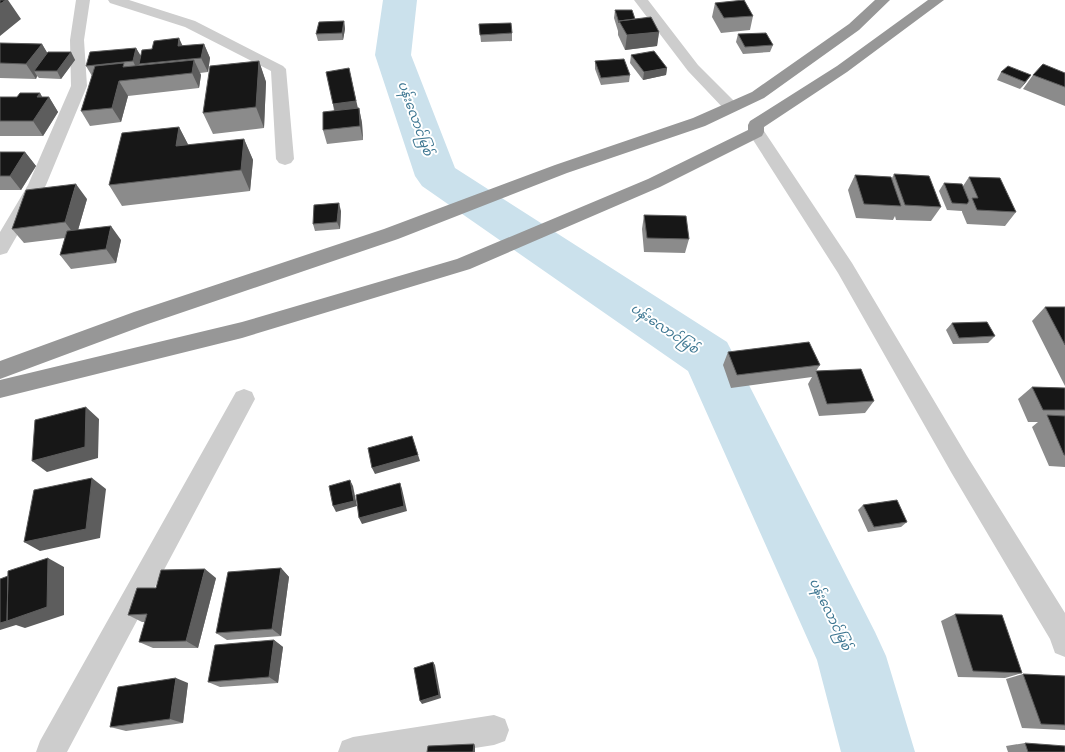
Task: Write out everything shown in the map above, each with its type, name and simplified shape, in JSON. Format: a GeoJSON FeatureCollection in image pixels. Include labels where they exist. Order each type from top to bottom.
{"type":"FeatureCollection","features":[{"type":"Feature","properties":{"kind":"highway"},"geometry":{"type":"LineString","coordinates":[[0,370],[141,318],[391,234],[556,172],[699,122],[758,95],[854,27],[883,0]]}},
{"type":"Feature","properties":{"kind":"highway"},"geometry":{"type":"LineString","coordinates":[[0,389],[242,330],[463,264],[654,183],[756,132],[756,125],[842,69],[937,0]]}},
{"type":"Feature","properties":{"kind":"street"},"geometry":{"type":"LineString","coordinates":[[0,248],[8,222],[37,185],[79,86],[77,40],[83,0]]}},
{"type":"Feature","properties":{"kind":"street"},"geometry":{"type":"LineString","coordinates":[[115,0],[190,24],[278,69],[285,159]]}},
{"type":"Feature","properties":{"kind":"street"},"geometry":{"type":"LineString","coordinates":[[641,0],[693,68],[731,107]]}},
{"type":"Feature","properties":{"kind":"street"},"geometry":{"type":"LineString","coordinates":[[756,132],[845,268],[963,471],[1064,636]]}},
{"type":"Feature","properties":{"kind":"street"},"geometry":{"type":"LineString","coordinates":[[51,752],[244,399]]}},
{"type":"Feature","properties":{"kind":"street"},"geometry":{"type":"LineString","coordinates":[[354,752],[494,730]]}},
{"type":"Feature","properties":{"kind":"building"},"geometry":{"type":"Polygon","coordinates":[[[0,0],[6,0],[0,4],[0,0]]]}},
{"type":"Feature","properties":{"kind":"building"},"geometry":{"type":"Polygon","coordinates":[[[744,0],[753,16],[724,18],[715,3],[744,0]]]}},
{"type":"Feature","properties":{"kind":"building"},"geometry":{"type":"Polygon","coordinates":[[[615,10],[632,10],[635,19],[619,21],[619,23],[615,10]]]}},
{"type":"Feature","properties":{"kind":"building"},"geometry":{"type":"Polygon","coordinates":[[[651,17],[659,32],[627,35],[619,21],[651,17]]]}},
{"type":"Feature","properties":{"kind":"building"},"geometry":{"type":"Polygon","coordinates":[[[344,21],[342,33],[316,34],[319,22],[344,21]]]}},
{"type":"Feature","properties":{"kind":"building"},"geometry":{"type":"Polygon","coordinates":[[[511,23],[512,33],[480,35],[479,24],[511,23]]]}},
{"type":"Feature","properties":{"kind":"building"},"geometry":{"type":"Polygon","coordinates":[[[766,33],[773,45],[745,47],[738,34],[766,33]]]}},
{"type":"Feature","properties":{"kind":"building"},"geometry":{"type":"Polygon","coordinates":[[[179,38],[178,46],[204,44],[201,58],[139,64],[142,50],[152,49],[154,41],[179,38]]]}},
{"type":"Feature","properties":{"kind":"building"},"geometry":{"type":"Polygon","coordinates":[[[0,43],[42,44],[26,64],[0,63],[0,43]]]}},
{"type":"Feature","properties":{"kind":"building"},"geometry":{"type":"Polygon","coordinates":[[[136,48],[133,61],[86,66],[90,52],[136,48]]]}},
{"type":"Feature","properties":{"kind":"building"},"geometry":{"type":"Polygon","coordinates":[[[654,51],[667,68],[644,72],[631,55],[654,51]]]}},
{"type":"Feature","properties":{"kind":"building"},"geometry":{"type":"Polygon","coordinates":[[[48,52],[71,52],[57,71],[34,71],[48,52]]]}},
{"type":"Feature","properties":{"kind":"building"},"geometry":{"type":"Polygon","coordinates":[[[624,59],[630,75],[601,78],[595,61],[624,59]]]}},
{"type":"Feature","properties":{"kind":"building"},"geometry":{"type":"Polygon","coordinates":[[[194,60],[192,73],[119,81],[112,108],[81,111],[95,66],[124,63],[123,67],[194,60]]]}},
{"type":"Feature","properties":{"kind":"building"},"geometry":{"type":"Polygon","coordinates":[[[259,61],[256,107],[203,113],[210,66],[259,61]]]}},
{"type":"Feature","properties":{"kind":"building"},"geometry":{"type":"Polygon","coordinates":[[[1043,64],[1065,73],[1065,87],[1033,75],[1043,64]]]}},
{"type":"Feature","properties":{"kind":"building"},"geometry":{"type":"Polygon","coordinates":[[[1008,66],[1031,75],[1025,82],[1001,72],[1008,66]]]}},
{"type":"Feature","properties":{"kind":"building"},"geometry":{"type":"Polygon","coordinates":[[[349,68],[356,101],[333,104],[326,72],[349,68]]]}},
{"type":"Feature","properties":{"kind":"building"},"geometry":{"type":"Polygon","coordinates":[[[20,93],[40,93],[37,97],[49,97],[33,121],[0,121],[0,97],[17,97],[20,93]]]}},
{"type":"Feature","properties":{"kind":"building"},"geometry":{"type":"Polygon","coordinates":[[[359,108],[360,126],[323,130],[323,112],[359,108]]]}},
{"type":"Feature","properties":{"kind":"building"},"geometry":{"type":"Polygon","coordinates":[[[179,127],[176,146],[244,139],[241,170],[109,185],[122,133],[179,127]]]}},
{"type":"Feature","properties":{"kind":"building"},"geometry":{"type":"Polygon","coordinates":[[[0,152],[25,152],[10,176],[0,176],[0,152]]]}},
{"type":"Feature","properties":{"kind":"building"},"geometry":{"type":"Polygon","coordinates":[[[894,174],[929,176],[941,207],[905,205],[894,174]]]}},
{"type":"Feature","properties":{"kind":"building"},"geometry":{"type":"Polygon","coordinates":[[[855,175],[891,177],[901,206],[864,204],[855,175]]]}},
{"type":"Feature","properties":{"kind":"building"},"geometry":{"type":"Polygon","coordinates":[[[969,177],[1000,178],[1016,212],[977,210],[972,198],[978,198],[969,177]]]}},
{"type":"Feature","properties":{"kind":"building"},"geometry":{"type":"Polygon","coordinates":[[[944,183],[962,184],[969,201],[967,204],[952,203],[944,183]]]}},
{"type":"Feature","properties":{"kind":"building"},"geometry":{"type":"Polygon","coordinates":[[[76,184],[65,222],[12,229],[26,190],[76,184]]]}},
{"type":"Feature","properties":{"kind":"building"},"geometry":{"type":"Polygon","coordinates":[[[339,203],[337,222],[313,224],[314,205],[339,203]]]}},
{"type":"Feature","properties":{"kind":"building"},"geometry":{"type":"Polygon","coordinates":[[[644,215],[686,216],[689,239],[647,238],[644,215]]]}},
{"type":"Feature","properties":{"kind":"building"},"geometry":{"type":"Polygon","coordinates":[[[111,226],[106,249],[60,255],[67,231],[111,226]]]}},
{"type":"Feature","properties":{"kind":"building"},"geometry":{"type":"Polygon","coordinates":[[[1045,307],[1065,307],[1065,345],[1045,307]]]}},
{"type":"Feature","properties":{"kind":"building"},"geometry":{"type":"Polygon","coordinates":[[[987,322],[995,336],[959,338],[952,323],[987,322]]]}},
{"type":"Feature","properties":{"kind":"building"},"geometry":{"type":"Polygon","coordinates":[[[809,342],[820,365],[737,375],[728,352],[809,342]]]}},
{"type":"Feature","properties":{"kind":"building"},"geometry":{"type":"Polygon","coordinates":[[[861,369],[874,401],[827,404],[816,371],[861,369]]]}},
{"type":"Feature","properties":{"kind":"building"},"geometry":{"type":"Polygon","coordinates":[[[1032,387],[1065,388],[1065,410],[1043,410],[1032,387]]]}},
{"type":"Feature","properties":{"kind":"building"},"geometry":{"type":"Polygon","coordinates":[[[86,407],[85,447],[32,461],[35,420],[86,407]]]}},
{"type":"Feature","properties":{"kind":"building"},"geometry":{"type":"Polygon","coordinates":[[[1047,415],[1065,416],[1065,455],[1064,455],[1047,415]]]}},
{"type":"Feature","properties":{"kind":"building"},"geometry":{"type":"Polygon","coordinates":[[[412,436],[418,455],[372,468],[368,448],[412,436]]]}},
{"type":"Feature","properties":{"kind":"building"},"geometry":{"type":"Polygon","coordinates":[[[92,478],[86,529],[24,542],[34,490],[92,478]]]}},
{"type":"Feature","properties":{"kind":"building"},"geometry":{"type":"Polygon","coordinates":[[[350,480],[354,501],[333,506],[329,486],[350,480]]]}},
{"type":"Feature","properties":{"kind":"building"},"geometry":{"type":"Polygon","coordinates":[[[400,483],[404,506],[359,518],[356,495],[400,483]]]}},
{"type":"Feature","properties":{"kind":"building"},"geometry":{"type":"Polygon","coordinates":[[[897,500],[907,522],[874,527],[863,505],[897,500]]]}},
{"type":"Feature","properties":{"kind":"building"},"geometry":{"type":"Polygon","coordinates":[[[48,558],[47,607],[7,621],[8,571],[48,558]]]}},
{"type":"Feature","properties":{"kind":"building"},"geometry":{"type":"Polygon","coordinates":[[[281,568],[272,629],[216,633],[228,572],[281,568]]]}},
{"type":"Feature","properties":{"kind":"building"},"geometry":{"type":"Polygon","coordinates":[[[205,569],[186,641],[139,642],[147,614],[128,615],[137,588],[156,588],[161,570],[205,569]]]}},
{"type":"Feature","properties":{"kind":"building"},"geometry":{"type":"Polygon","coordinates":[[[8,576],[7,621],[0,623],[0,579],[8,576]]]}},
{"type":"Feature","properties":{"kind":"building"},"geometry":{"type":"Polygon","coordinates":[[[955,614],[1002,615],[1022,673],[973,671],[955,614]]]}},
{"type":"Feature","properties":{"kind":"building"},"geometry":{"type":"Polygon","coordinates":[[[274,640],[269,677],[208,682],[215,645],[274,640]]]}},
{"type":"Feature","properties":{"kind":"building"},"geometry":{"type":"Polygon","coordinates":[[[433,662],[439,695],[420,701],[414,668],[433,662]]]}},
{"type":"Feature","properties":{"kind":"building"},"geometry":{"type":"Polygon","coordinates":[[[1023,674],[1065,676],[1065,725],[1041,724],[1023,674]]]}},
{"type":"Feature","properties":{"kind":"building"},"geometry":{"type":"Polygon","coordinates":[[[176,678],[170,719],[110,727],[118,687],[176,678]]]}},
{"type":"Feature","properties":{"kind":"building"},"geometry":{"type":"Polygon","coordinates":[[[1025,743],[1065,746],[1065,752],[1028,752],[1025,743]]]}},
{"type":"Feature","properties":{"kind":"building"},"geometry":{"type":"Polygon","coordinates":[[[474,744],[473,752],[427,752],[428,746],[474,744]]]}},
{"type":"Feature","properties":{"kind":"waterway","name":"ပန်းလောင်မြစ်"},"geometry":{"type":"LineString","coordinates":[[400,0],[393,55],[437,176],[708,357],[851,656],[878,752]]}}]}
